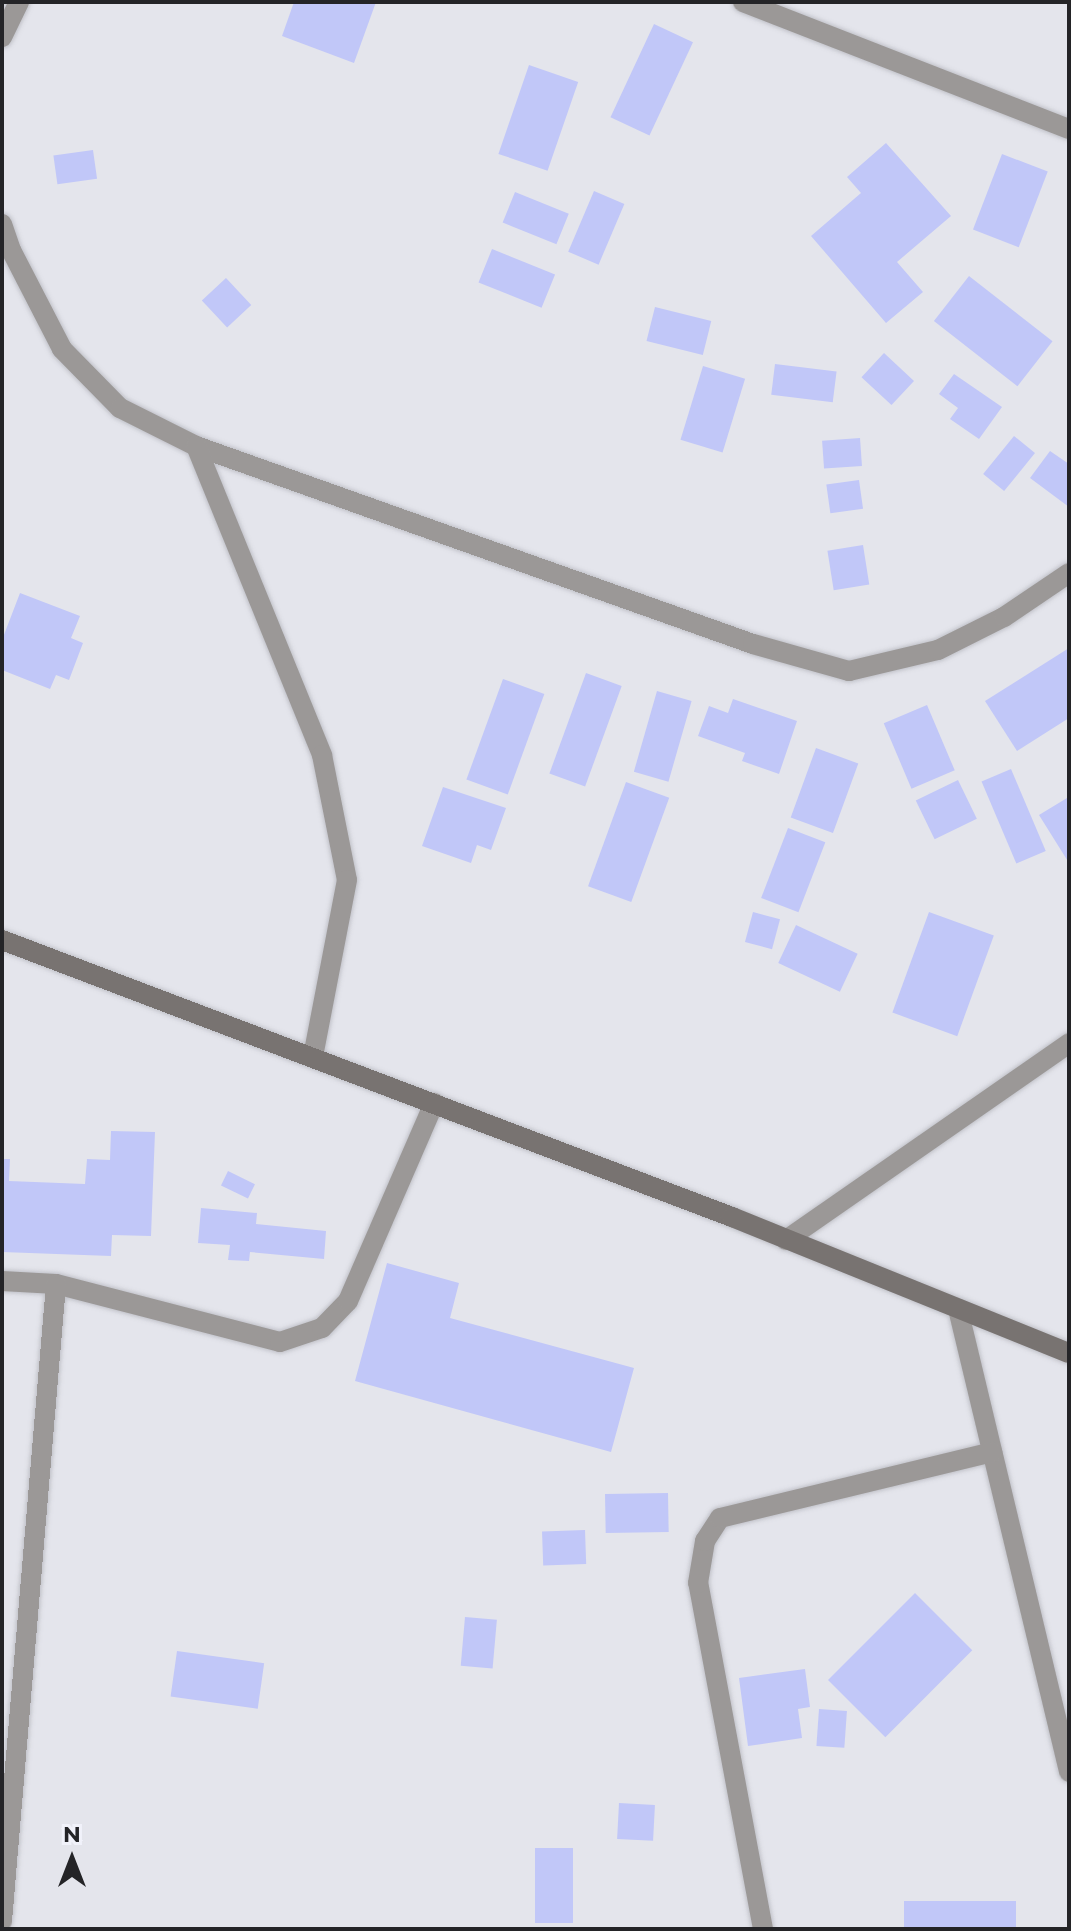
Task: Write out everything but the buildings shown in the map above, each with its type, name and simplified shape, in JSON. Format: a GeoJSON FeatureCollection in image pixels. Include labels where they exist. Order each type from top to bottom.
{"type":"FeatureCollection","features":[{"type":"Feature","properties":{"kind":"street"},"geometry":{"type":"LineString","coordinates":[[2,37],[19,2]]}},
{"type":"Feature","properties":{"kind":"street"},"geometry":{"type":"LineString","coordinates":[[743,2],[1069,129]]}},
{"type":"Feature","properties":{"kind":"street"},"geometry":{"type":"LineString","coordinates":[[2,224],[11,250],[62,349],[120,408],[196,446],[753,644],[849,671],[938,650],[1004,617],[1069,573]]}},
{"type":"Feature","properties":{"kind":"street"},"geometry":{"type":"LineString","coordinates":[[196,446],[322,755],[347,880],[313,1056]]}},
{"type":"Feature","properties":{"kind":"street"},"geometry":{"type":"LineString","coordinates":[[2,940],[313,1056],[1069,1353]]}},
{"type":"Feature","properties":{"kind":"street"},"geometry":{"type":"LineString","coordinates":[[786,1240],[1069,1043]]}},
{"type":"Feature","properties":{"kind":"street"},"geometry":{"type":"LineString","coordinates":[[2,1281],[56,1284],[280,1342],[322,1328],[348,1301],[434,1103]]}},
{"type":"Feature","properties":{"kind":"street"},"geometry":{"type":"LineString","coordinates":[[2,1921],[56,1284]]}},
{"type":"Feature","properties":{"kind":"street"},"geometry":{"type":"LineString","coordinates":[[958,1309],[1069,1772]]}},
{"type":"Feature","properties":{"kind":"street"},"geometry":{"type":"LineString","coordinates":[[763,1929],[698,1583],[705,1541],[720,1518],[992,1452]]}}]}
